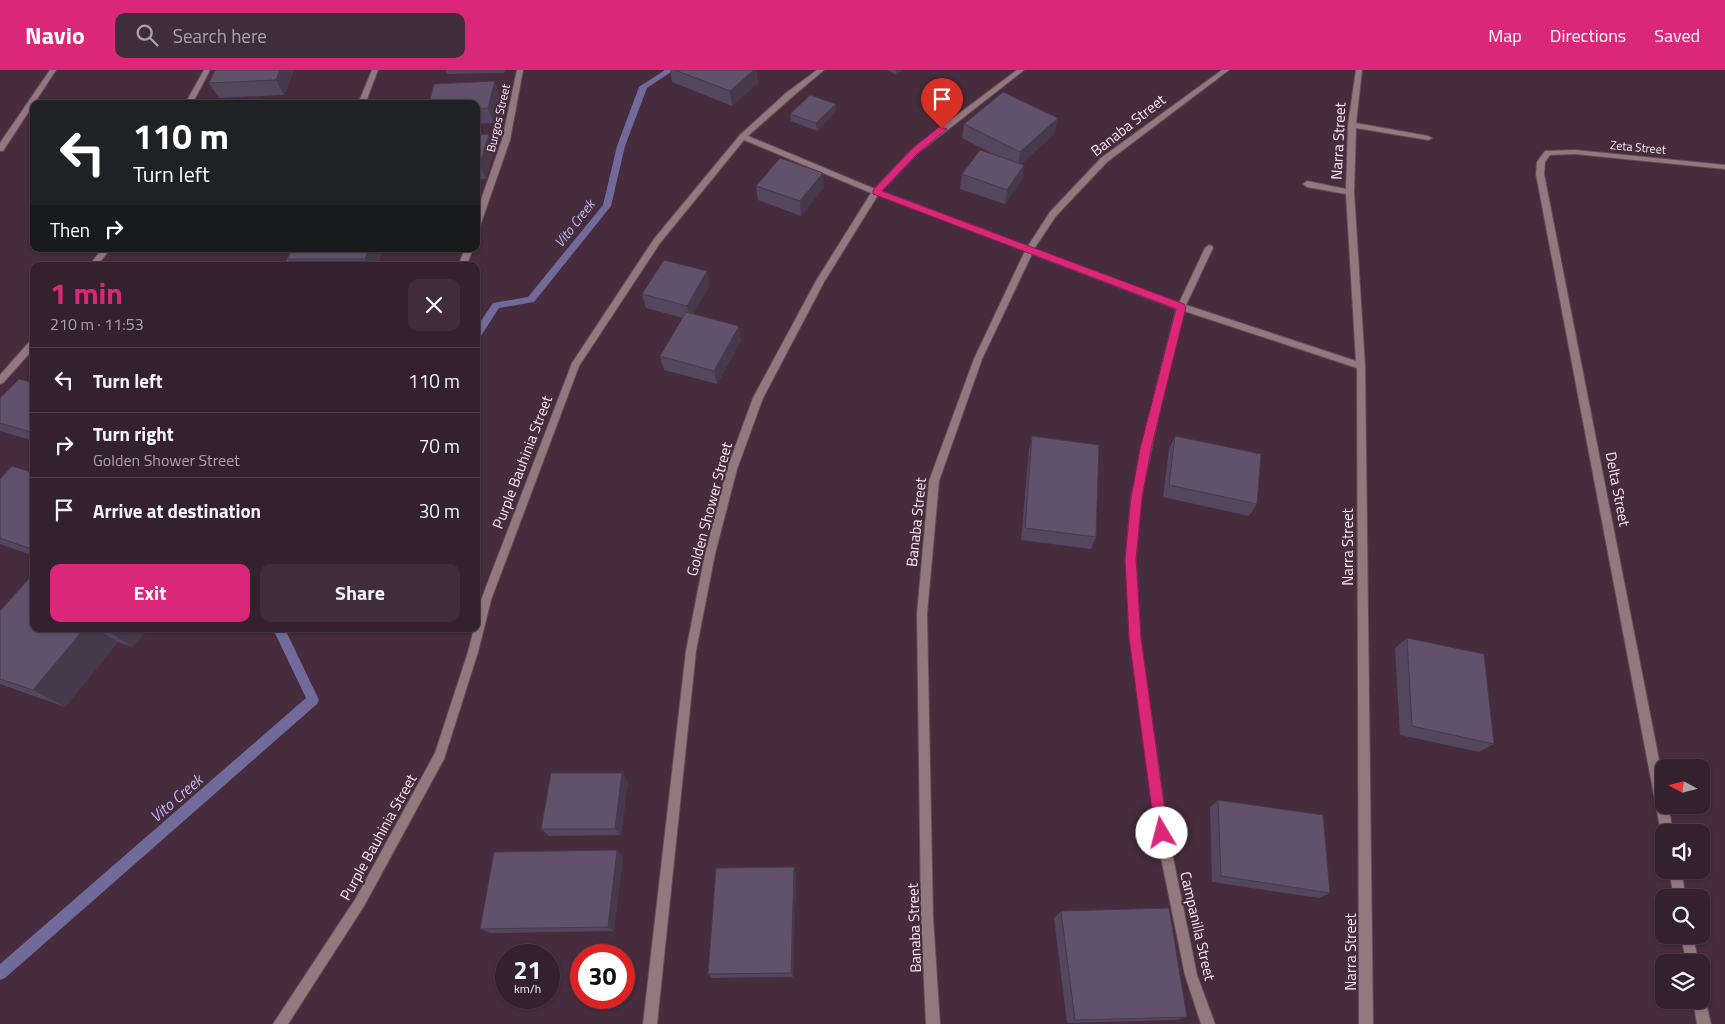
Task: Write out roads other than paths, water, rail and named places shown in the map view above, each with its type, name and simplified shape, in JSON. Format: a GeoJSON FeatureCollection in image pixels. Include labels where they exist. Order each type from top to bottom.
{"type":"FeatureCollection","features":[{"type":"Feature","properties":{"kind":"street"},"geometry":{"type":"LineString","coordinates":[[33,100],[53,70]]}},
{"type":"Feature","properties":{"kind":"street"},"geometry":{"type":"LineString","coordinates":[[190,100],[207,70]]}},
{"type":"Feature","properties":{"kind":"street"},"geometry":{"type":"LineString","coordinates":[[363,100],[376,70]]}},
{"type":"Feature","properties":{"kind":"street","name":"Burgos Street"},"geometry":{"type":"LineString","coordinates":[[480,215],[506,140],[520,70]]}},
{"type":"Feature","properties":{"kind":"street","name":"Purple Bauhinia Street"},"geometry":{"type":"LineString","coordinates":[[480,622],[486,600],[575,365],[657,241],[743,137],[821,70]]}},
{"type":"Feature","properties":{"kind":"street","name":"Golden Shower Street"},"geometry":{"type":"LineString","coordinates":[[650,1024],[691,651],[710,554],[732,470],[758,398],[820,281],[876,192],[915,151],[1021,70]]}},
{"type":"Feature","properties":{"kind":"street","name":"Banaba Street"},"geometry":{"type":"LineString","coordinates":[[933,1024],[927,917],[922,614],[934,481],[978,359],[1030,249],[1053,214],[1104,160],[1226,70]]}},
{"type":"Feature","properties":{"kind":"street","name":"Narra Street"},"geometry":{"type":"LineString","coordinates":[[1359,70],[1352,125],[1350,192],[1361,366],[1366,1024]]}},
{"type":"Feature","properties":{"kind":"street"},"geometry":{"type":"LineString","coordinates":[[0,149],[30,104]]}},
{"type":"Feature","properties":{"kind":"street"},"geometry":{"type":"LineString","coordinates":[[1352,125],[1428,138]]}},
{"type":"Feature","properties":{"kind":"street"},"geometry":{"type":"LineString","coordinates":[[743,137],[876,192],[1181,307],[1361,366]]}},
{"type":"Feature","properties":{"kind":"street","name":"Zeta Street"},"geometry":{"type":"LineString","coordinates":[[1548,153],[1575,152],[1725,166]]}},
{"type":"Feature","properties":{"kind":"street","name":"Delta Street"},"geometry":{"type":"LineString","coordinates":[[1548,153],[1541,162],[1540,174],[1665,824]]}},
{"type":"Feature","properties":{"kind":"street"},"geometry":{"type":"LineString","coordinates":[[1307,184],[1350,192]]}},
{"type":"Feature","properties":{"kind":"street","name":"Campanilla Street"},"geometry":{"type":"LineString","coordinates":[[1208,1024],[1191,975],[1162,833],[1135,638],[1131,559],[1136,498],[1146,449],[1181,307],[1209,248]]}},
{"type":"Feature","properties":{"kind":"street"},"geometry":{"type":"LineString","coordinates":[[96,262],[104,252]]}},
{"type":"Feature","properties":{"kind":"street"},"geometry":{"type":"LineString","coordinates":[[0,381],[30,347]]}},
{"type":"Feature","properties":{"kind":"street","name":"Purple Bauhinia Street"},"geometry":{"type":"LineString","coordinates":[[280,1024],[360,902],[440,755],[477,632]]}},
{"type":"Feature","properties":{"kind":"street"},"geometry":{"type":"LineString","coordinates":[[1701,1009],[1704,1024]]}},
{"type":"Feature","properties":{"kind":"waterway","name":"Vito Creek"},"geometry":{"type":"LineString","coordinates":[[480,330],[496,305],[531,300],[607,206],[621,146],[643,87],[670,70]]}},
{"type":"Feature","properties":{"kind":"waterway","name":"Vito Creek"},"geometry":{"type":"LineString","coordinates":[[0,973],[313,700],[280,632]]}}]}
